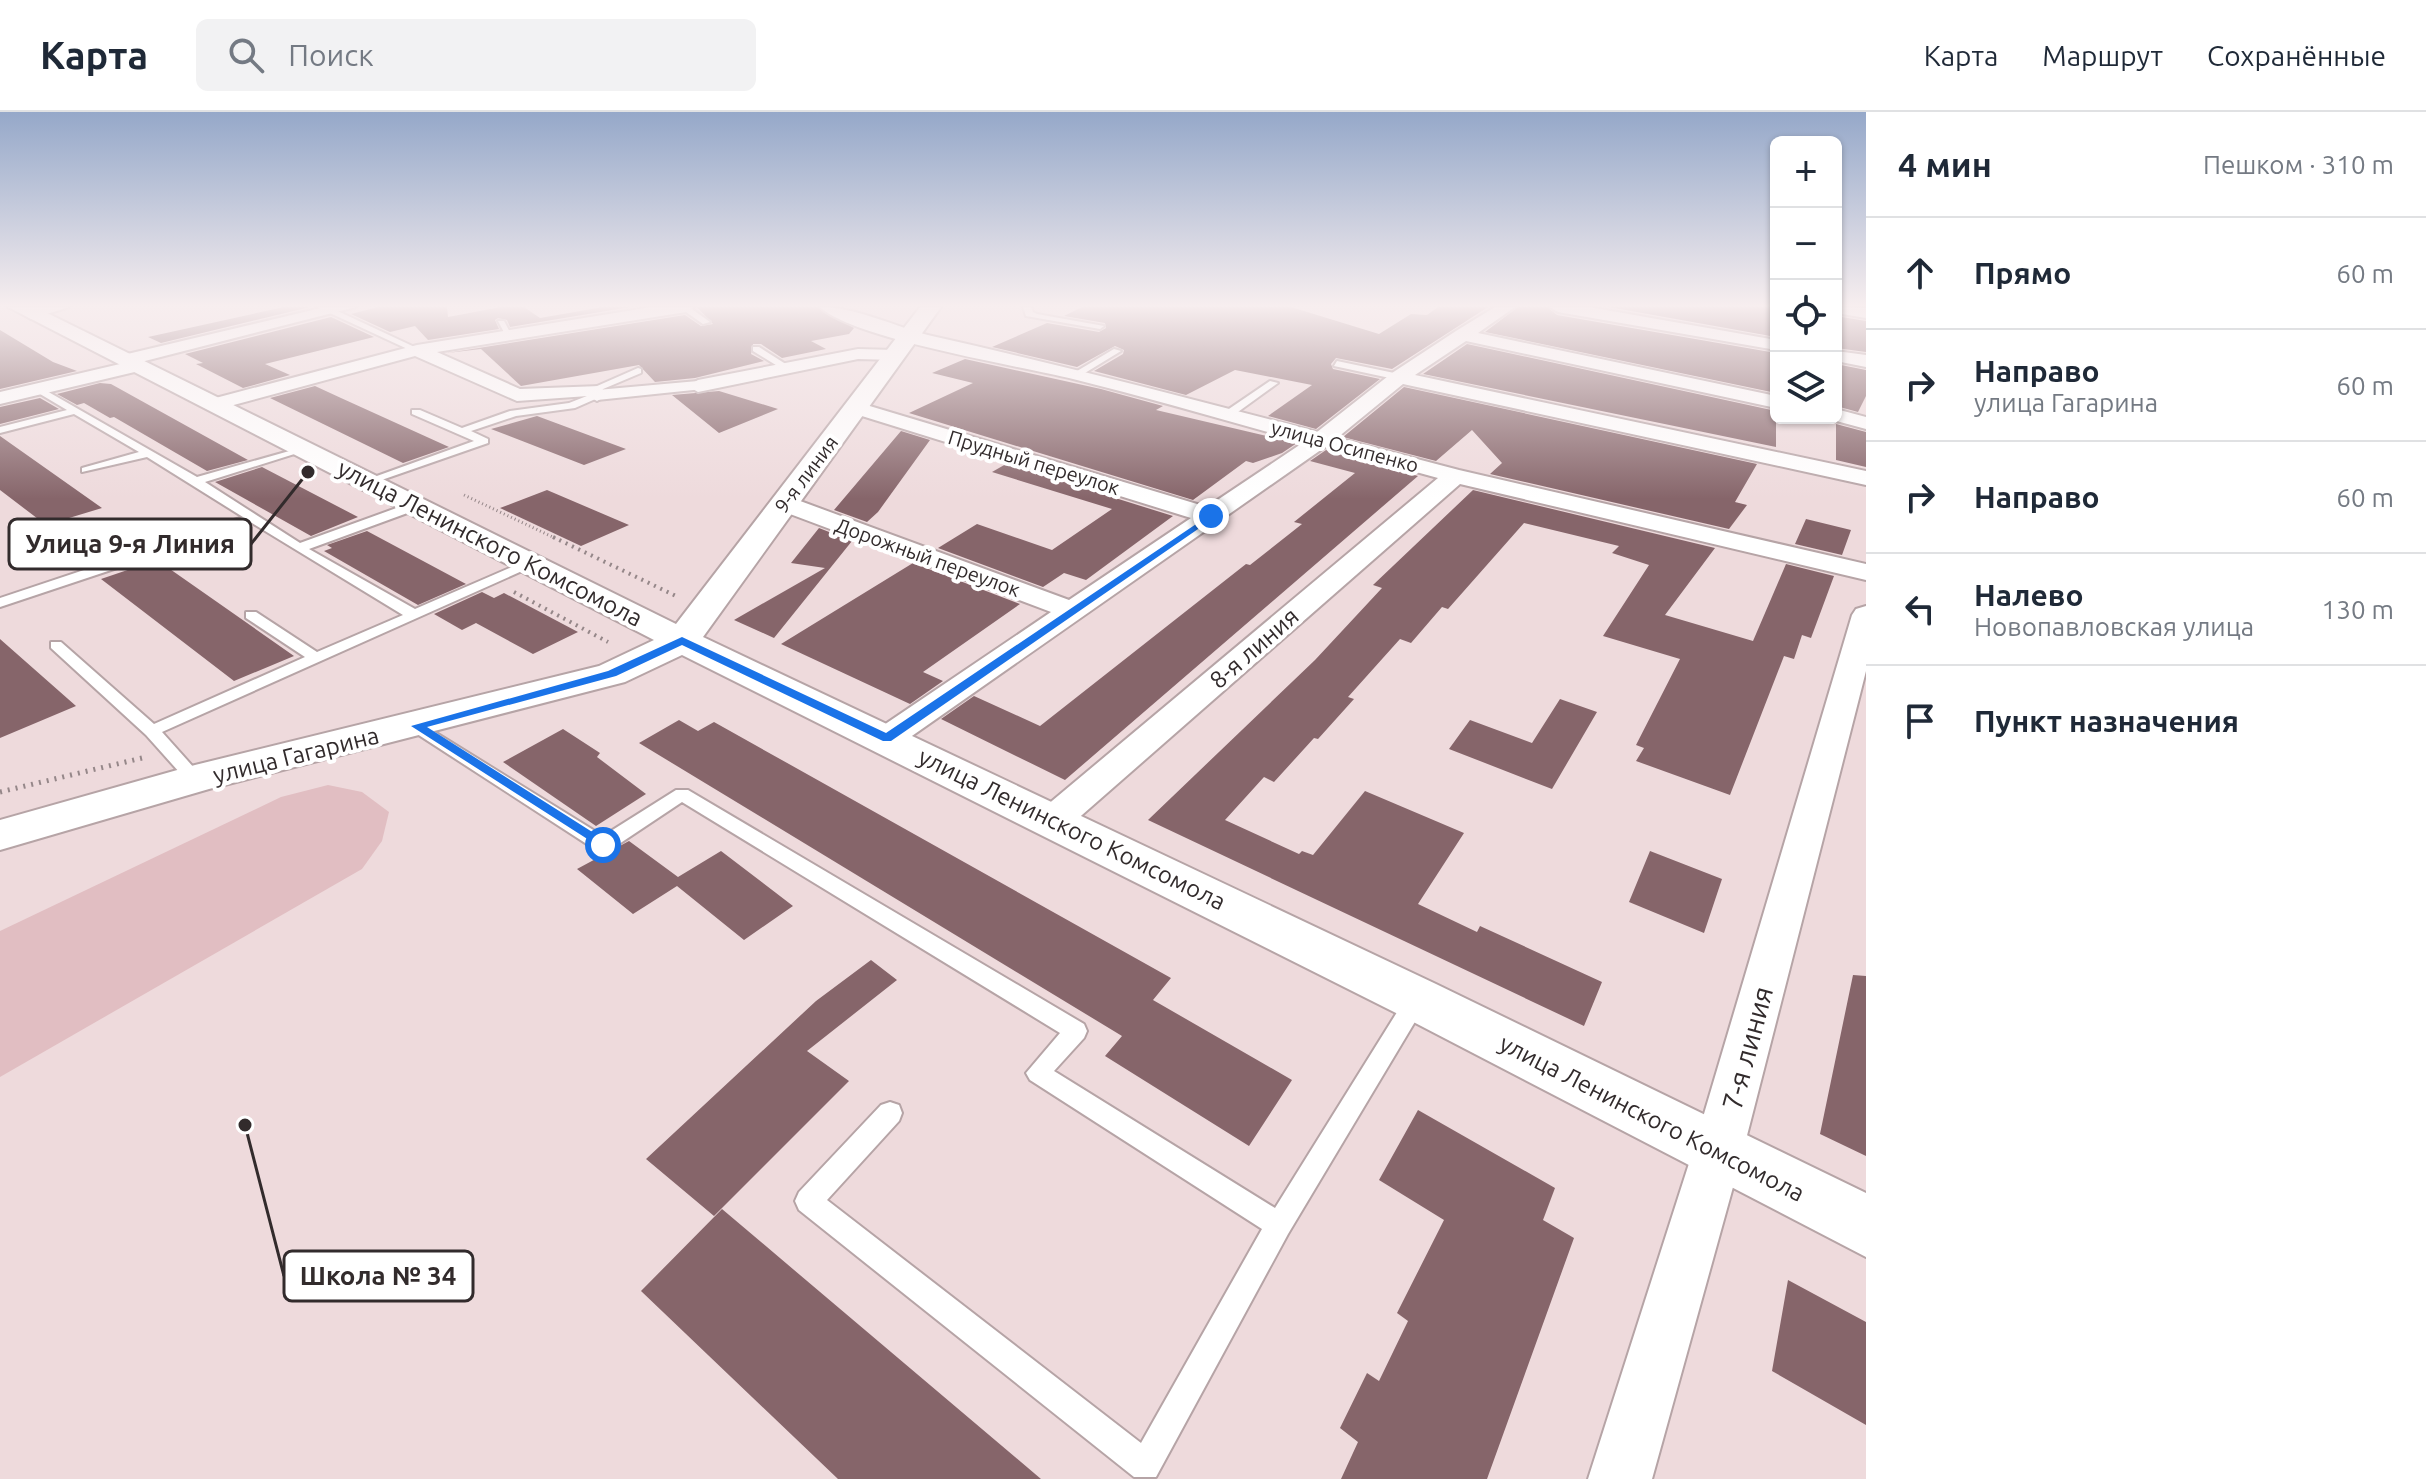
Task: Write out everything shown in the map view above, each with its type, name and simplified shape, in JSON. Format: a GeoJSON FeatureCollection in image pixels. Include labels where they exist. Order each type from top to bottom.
{"type":"FeatureCollection","features":[{"type":"Feature","properties":{"kind":"street"},"geometry":{"type":"LineString","coordinates":[[0,398],[103,371]]}},
{"type":"Feature","properties":{"kind":"street","name":"улица Ленинского Комсомола"},"geometry":{"type":"LineString","coordinates":[[147,371],[533,563],[682,641],[887,738],[1417,999],[1866,1226]]}},
{"type":"Feature","properties":{"kind":"street"},"geometry":{"type":"LineString","coordinates":[[215,404],[339,371]]}},
{"type":"Feature","properties":{"kind":"street"},"geometry":{"type":"LineString","coordinates":[[457,371],[517,395],[698,386],[773,371]]}},
{"type":"Feature","properties":{"kind":"street","name":"9-я линия"},"geometry":{"type":"LineString","coordinates":[[682,641],[884,371]]}},
{"type":"Feature","properties":{"kind":"street","name":"улица Осипенко"},"geometry":{"type":"LineString","coordinates":[[1057,371],[1455,476],[1866,572]]}},
{"type":"Feature","properties":{"kind":"street"},"geometry":{"type":"LineString","coordinates":[[887,738],[1321,440],[1408,371]]}},
{"type":"Feature","properties":{"kind":"street"},"geometry":{"type":"LineString","coordinates":[[1630,371],[1770,401]]}},
{"type":"Feature","properties":{"kind":"street"},"geometry":{"type":"LineString","coordinates":[[1399,377],[1866,478]]}},
{"type":"Feature","properties":{"kind":"street","name":"Прудный переулок"},"geometry":{"type":"LineString","coordinates":[[856,408],[1211,516]]}},
{"type":"Feature","properties":{"kind":"street"},"geometry":{"type":"LineString","coordinates":[[1842,417],[1866,423]]}},
{"type":"Feature","properties":{"kind":"street","name":"8-я линия"},"geometry":{"type":"LineString","coordinates":[[1053,820],[1455,476]]}},
{"type":"Feature","properties":{"kind":"street","name":"Дорожный переулок"},"geometry":{"type":"LineString","coordinates":[[783,503],[1073,611]]}},
{"type":"Feature","properties":{"kind":"street","name":"7-я линия"},"geometry":{"type":"LineString","coordinates":[[1620,1479],[1718,1151],[1866,615]]}},
{"type":"Feature","properties":{"kind":"street","name":"улица Гагарина"},"geometry":{"type":"LineString","coordinates":[[0,835],[182,765],[417,726],[612,674],[682,641]]}},
{"type":"Feature","properties":{"kind":"lane"},"geometry":{"type":"LineString","coordinates":[[462,431],[514,413],[571,406],[638,371]]}},
{"type":"Feature","properties":{"kind":"lane"},"geometry":{"type":"LineString","coordinates":[[1077,374],[1083,371]]}},
{"type":"Feature","properties":{"kind":"lane"},"geometry":{"type":"LineString","coordinates":[[1369,371],[1399,377]]}},
{"type":"Feature","properties":{"kind":"lane"},"geometry":{"type":"LineString","coordinates":[[1227,415],[1273,383]]}},
{"type":"Feature","properties":{"kind":"lane"},"geometry":{"type":"LineString","coordinates":[[38,389],[196,481],[299,548],[414,615]]}},
{"type":"Feature","properties":{"kind":"lane"},"geometry":{"type":"LineString","coordinates":[[0,430],[74,411]]}},
{"type":"Feature","properties":{"kind":"lane"},"geometry":{"type":"LineString","coordinates":[[369,481],[484,441],[416,412]]}},
{"type":"Feature","properties":{"kind":"lane"},"geometry":{"type":"LineString","coordinates":[[196,481],[303,448]]}},
{"type":"Feature","properties":{"kind":"lane"},"geometry":{"type":"LineString","coordinates":[[86,470],[148,453]]}},
{"type":"Feature","properties":{"kind":"lane"},"geometry":{"type":"LineString","coordinates":[[299,548],[417,505]]}},
{"type":"Feature","properties":{"kind":"lane"},"geometry":{"type":"LineString","coordinates":[[0,603],[253,518]]}},
{"type":"Feature","properties":{"kind":"lane"},"geometry":{"type":"LineString","coordinates":[[152,731],[533,563]]}},
{"type":"Feature","properties":{"kind":"lane"},"geometry":{"type":"LineString","coordinates":[[251,615],[316,658]]}},
{"type":"Feature","properties":{"kind":"lane"},"geometry":{"type":"LineString","coordinates":[[56,645],[152,731],[182,765]]}},
{"type":"Feature","properties":{"kind":"lane"},"geometry":{"type":"LineString","coordinates":[[417,726],[603,845],[682,794],[1076,1031],[1038,1073],[1279,1225]]}},
{"type":"Feature","properties":{"kind":"lane"},"geometry":{"type":"LineString","coordinates":[[890,1113],[808,1201],[1142,1472],[1279,1225],[1417,999]]}},
{"type":"Feature","properties":{"kind":"path"},"geometry":{"type":"LineString","coordinates":[[0,792],[182,765]]}},
{"type":"Feature","properties":{"kind":"shaded area"},"geometry":{"type":"Polygon","coordinates":[[[328,785],[362,792],[389,812],[382,841],[362,869],[0,1077],[0,931],[281,797],[328,785]]]}},
{"type":"Feature","properties":{"kind":"building"},"geometry":{"type":"Polygon","coordinates":[[[0,371],[77,371],[0,389],[0,371]]]}},
{"type":"Feature","properties":{"kind":"building"},"geometry":{"type":"Polygon","coordinates":[[[209,371],[280,371],[290,375],[243,388],[209,371]]]}},
{"type":"Feature","properties":{"kind":"building"},"geometry":{"type":"Polygon","coordinates":[[[505,371],[606,371],[521,386],[505,371]]]}},
{"type":"Feature","properties":{"kind":"building"},"geometry":{"type":"Polygon","coordinates":[[[644,371],[724,371],[695,378],[655,382],[644,371]]]}},
{"type":"Feature","properties":{"kind":"building"},"geometry":{"type":"Polygon","coordinates":[[[1018,371],[1163,406],[1156,410],[1297,443],[1282,453],[1253,463],[1246,461],[1193,500],[909,413],[973,383],[932,373],[1018,371]]]}},
{"type":"Feature","properties":{"kind":"building"},"geometry":{"type":"Polygon","coordinates":[[[1094,371],[1233,371],[1186,395],[1094,371]]]}},
{"type":"Feature","properties":{"kind":"building"},"geometry":{"type":"Polygon","coordinates":[[[1239,371],[1341,371],[1380,379],[1316,429],[1268,416],[1312,385],[1239,371]]]}},
{"type":"Feature","properties":{"kind":"building"},"geometry":{"type":"Polygon","coordinates":[[[1428,371],[1591,371],[1770,410],[1770,424],[1776,424],[1776,447],[1423,374],[1428,371]]]}},
{"type":"Feature","properties":{"kind":"building"},"geometry":{"type":"Polygon","coordinates":[[[1670,371],[1770,371],[1770,392],[1670,371]]]}},
{"type":"Feature","properties":{"kind":"building"},"geometry":{"type":"Polygon","coordinates":[[[1842,371],[1866,371],[1866,396],[1858,412],[1842,408],[1842,371]]]}},
{"type":"Feature","properties":{"kind":"building"},"geometry":{"type":"Polygon","coordinates":[[[100,383],[111,384],[248,460],[207,471],[114,417],[110,418],[84,403],[77,405],[57,394],[100,383]]]}},
{"type":"Feature","properties":{"kind":"building"},"geometry":{"type":"Polygon","coordinates":[[[315,386],[449,447],[403,463],[270,398],[315,386]]]}},
{"type":"Feature","properties":{"kind":"building"},"geometry":{"type":"Polygon","coordinates":[[[1404,387],[1757,464],[1735,502],[1747,505],[1729,529],[1490,474],[1502,463],[1472,430],[1436,461],[1343,437],[1404,387]]]}},
{"type":"Feature","properties":{"kind":"building"},"geometry":{"type":"Polygon","coordinates":[[[719,391],[778,409],[719,433],[672,395],[719,391]]]}},
{"type":"Feature","properties":{"kind":"building"},"geometry":{"type":"Polygon","coordinates":[[[40,398],[59,409],[0,424],[0,407],[40,398]]]}},
{"type":"Feature","properties":{"kind":"building"},"geometry":{"type":"Polygon","coordinates":[[[537,416],[626,449],[584,465],[491,429],[537,416]]]}},
{"type":"Feature","properties":{"kind":"building"},"geometry":{"type":"Polygon","coordinates":[[[1836,424],[1866,432],[1866,467],[1836,460],[1836,424]]]}},
{"type":"Feature","properties":{"kind":"building"},"geometry":{"type":"Polygon","coordinates":[[[901,431],[930,440],[878,512],[867,522],[834,510],[901,431]]]}},
{"type":"Feature","properties":{"kind":"building"},"geometry":{"type":"Polygon","coordinates":[[[0,436],[102,508],[46,525],[0,490],[0,436]]]}},
{"type":"Feature","properties":{"kind":"building"},"geometry":{"type":"Polygon","coordinates":[[[1326,450],[1418,476],[1065,780],[941,719],[974,696],[1040,726],[1246,564],[1250,565],[1302,524],[1294,522],[1355,473],[1310,461],[1326,450]]]}},
{"type":"Feature","properties":{"kind":"building"},"geometry":{"type":"Polygon","coordinates":[[[1006,464],[1173,516],[1086,580],[1064,573],[1043,587],[938,548],[977,524],[1052,550],[1112,509],[992,472],[1006,464]]]}},
{"type":"Feature","properties":{"kind":"building"},"geometry":{"type":"Polygon","coordinates":[[[262,467],[358,517],[311,536],[215,482],[262,467]]]}},
{"type":"Feature","properties":{"kind":"building"},"geometry":{"type":"Polygon","coordinates":[[[547,490],[629,525],[581,546],[500,508],[547,490]]]}},
{"type":"Feature","properties":{"kind":"building"},"geometry":{"type":"Polygon","coordinates":[[[1473,490],[1715,548],[1665,615],[1753,641],[1786,564],[1834,576],[1811,638],[1802,635],[1794,659],[1784,656],[1730,795],[1636,761],[1644,748],[1636,745],[1680,659],[1603,636],[1649,565],[1612,553],[1619,546],[1524,523],[1448,609],[1442,607],[1411,643],[1400,639],[1348,697],[1354,699],[1318,739],[1314,738],[1274,782],[1264,777],[1225,820],[1299,854],[1302,851],[1313,855],[1365,791],[1464,833],[1418,904],[1477,932],[1480,926],[1602,982],[1584,1026],[1148,820],[1315,660],[1382,588],[1373,585],[1473,490]]]}},
{"type":"Feature","properties":{"kind":"building"},"geometry":{"type":"Polygon","coordinates":[[[1806,519],[1851,530],[1842,555],[1795,544],[1806,519]]]}},
{"type":"Feature","properties":{"kind":"building"},"geometry":{"type":"Polygon","coordinates":[[[819,528],[852,541],[774,638],[734,620],[825,568],[791,563],[819,528]]]}},
{"type":"Feature","properties":{"kind":"building"},"geometry":{"type":"Polygon","coordinates":[[[367,531],[466,584],[418,605],[324,551],[332,548],[327,545],[367,531]]]}},
{"type":"Feature","properties":{"kind":"building"},"geometry":{"type":"Polygon","coordinates":[[[157,560],[294,656],[234,681],[101,579],[157,560]]]}},
{"type":"Feature","properties":{"kind":"building"},"geometry":{"type":"Polygon","coordinates":[[[913,563],[1020,604],[923,672],[943,681],[910,704],[781,644],[913,563]]]}},
{"type":"Feature","properties":{"kind":"building"},"geometry":{"type":"Polygon","coordinates":[[[482,592],[494,598],[504,593],[578,632],[533,654],[476,623],[462,630],[434,614],[482,592]]]}},
{"type":"Feature","properties":{"kind":"building"},"geometry":{"type":"Polygon","coordinates":[[[0,639],[76,706],[0,738],[0,639]]]}},
{"type":"Feature","properties":{"kind":"building"},"geometry":{"type":"Polygon","coordinates":[[[1560,699],[1597,712],[1552,789],[1449,749],[1470,720],[1532,743],[1560,699]]]}},
{"type":"Feature","properties":{"kind":"building"},"geometry":{"type":"Polygon","coordinates":[[[679,720],[698,731],[714,722],[1171,978],[1153,1000],[1292,1080],[1249,1146],[1105,1056],[1122,1036],[639,743],[679,720]]]}},
{"type":"Feature","properties":{"kind":"building"},"geometry":{"type":"Polygon","coordinates":[[[563,729],[600,753],[597,757],[646,794],[596,826],[503,762],[563,729]]]}},
{"type":"Feature","properties":{"kind":"building"},"geometry":{"type":"Polygon","coordinates":[[[629,841],[678,877],[721,851],[793,906],[744,940],[677,886],[633,914],[577,869],[629,841]]]}},
{"type":"Feature","properties":{"kind":"building"},"geometry":{"type":"Polygon","coordinates":[[[1650,851],[1722,879],[1704,933],[1629,902],[1650,851]]]}},
{"type":"Feature","properties":{"kind":"building"},"geometry":{"type":"Polygon","coordinates":[[[871,960],[897,980],[807,1051],[849,1081],[714,1216],[646,1159],[816,1001],[871,960]]]}},
{"type":"Feature","properties":{"kind":"building"},"geometry":{"type":"Polygon","coordinates":[[[1853,975],[1866,976],[1866,1156],[1820,1134],[1853,975]]]}},
{"type":"Feature","properties":{"kind":"building"},"geometry":{"type":"Polygon","coordinates":[[[1418,1110],[1555,1188],[1543,1220],[1574,1238],[1487,1479],[1341,1479],[1358,1442],[1340,1428],[1367,1373],[1379,1381],[1408,1321],[1397,1313],[1444,1220],[1379,1180],[1418,1110]]]}},
{"type":"Feature","properties":{"kind":"building"},"geometry":{"type":"Polygon","coordinates":[[[722,1209],[1041,1479],[838,1479],[641,1291],[722,1209]]]}},
{"type":"Feature","properties":{"kind":"building"},"geometry":{"type":"Polygon","coordinates":[[[1788,1280],[1866,1322],[1866,1425],[1772,1371],[1788,1280]]]}},
{"type":"Feature","properties":{"kind":"place","name":"Улица 9-я Линия"},"geometry":{"type":"Point","coordinates":[308,472]}},
{"type":"Feature","properties":{"kind":"place","name":"Школа № 34"},"geometry":{"type":"Point","coordinates":[245,1125]}},
{"type":"Feature","properties":{"kind":"route"},"geometry":{"type":"LineString","coordinates":[[603,845],[417,726],[612,674],[682,641],[887,738],[1211,516]]}}]}
